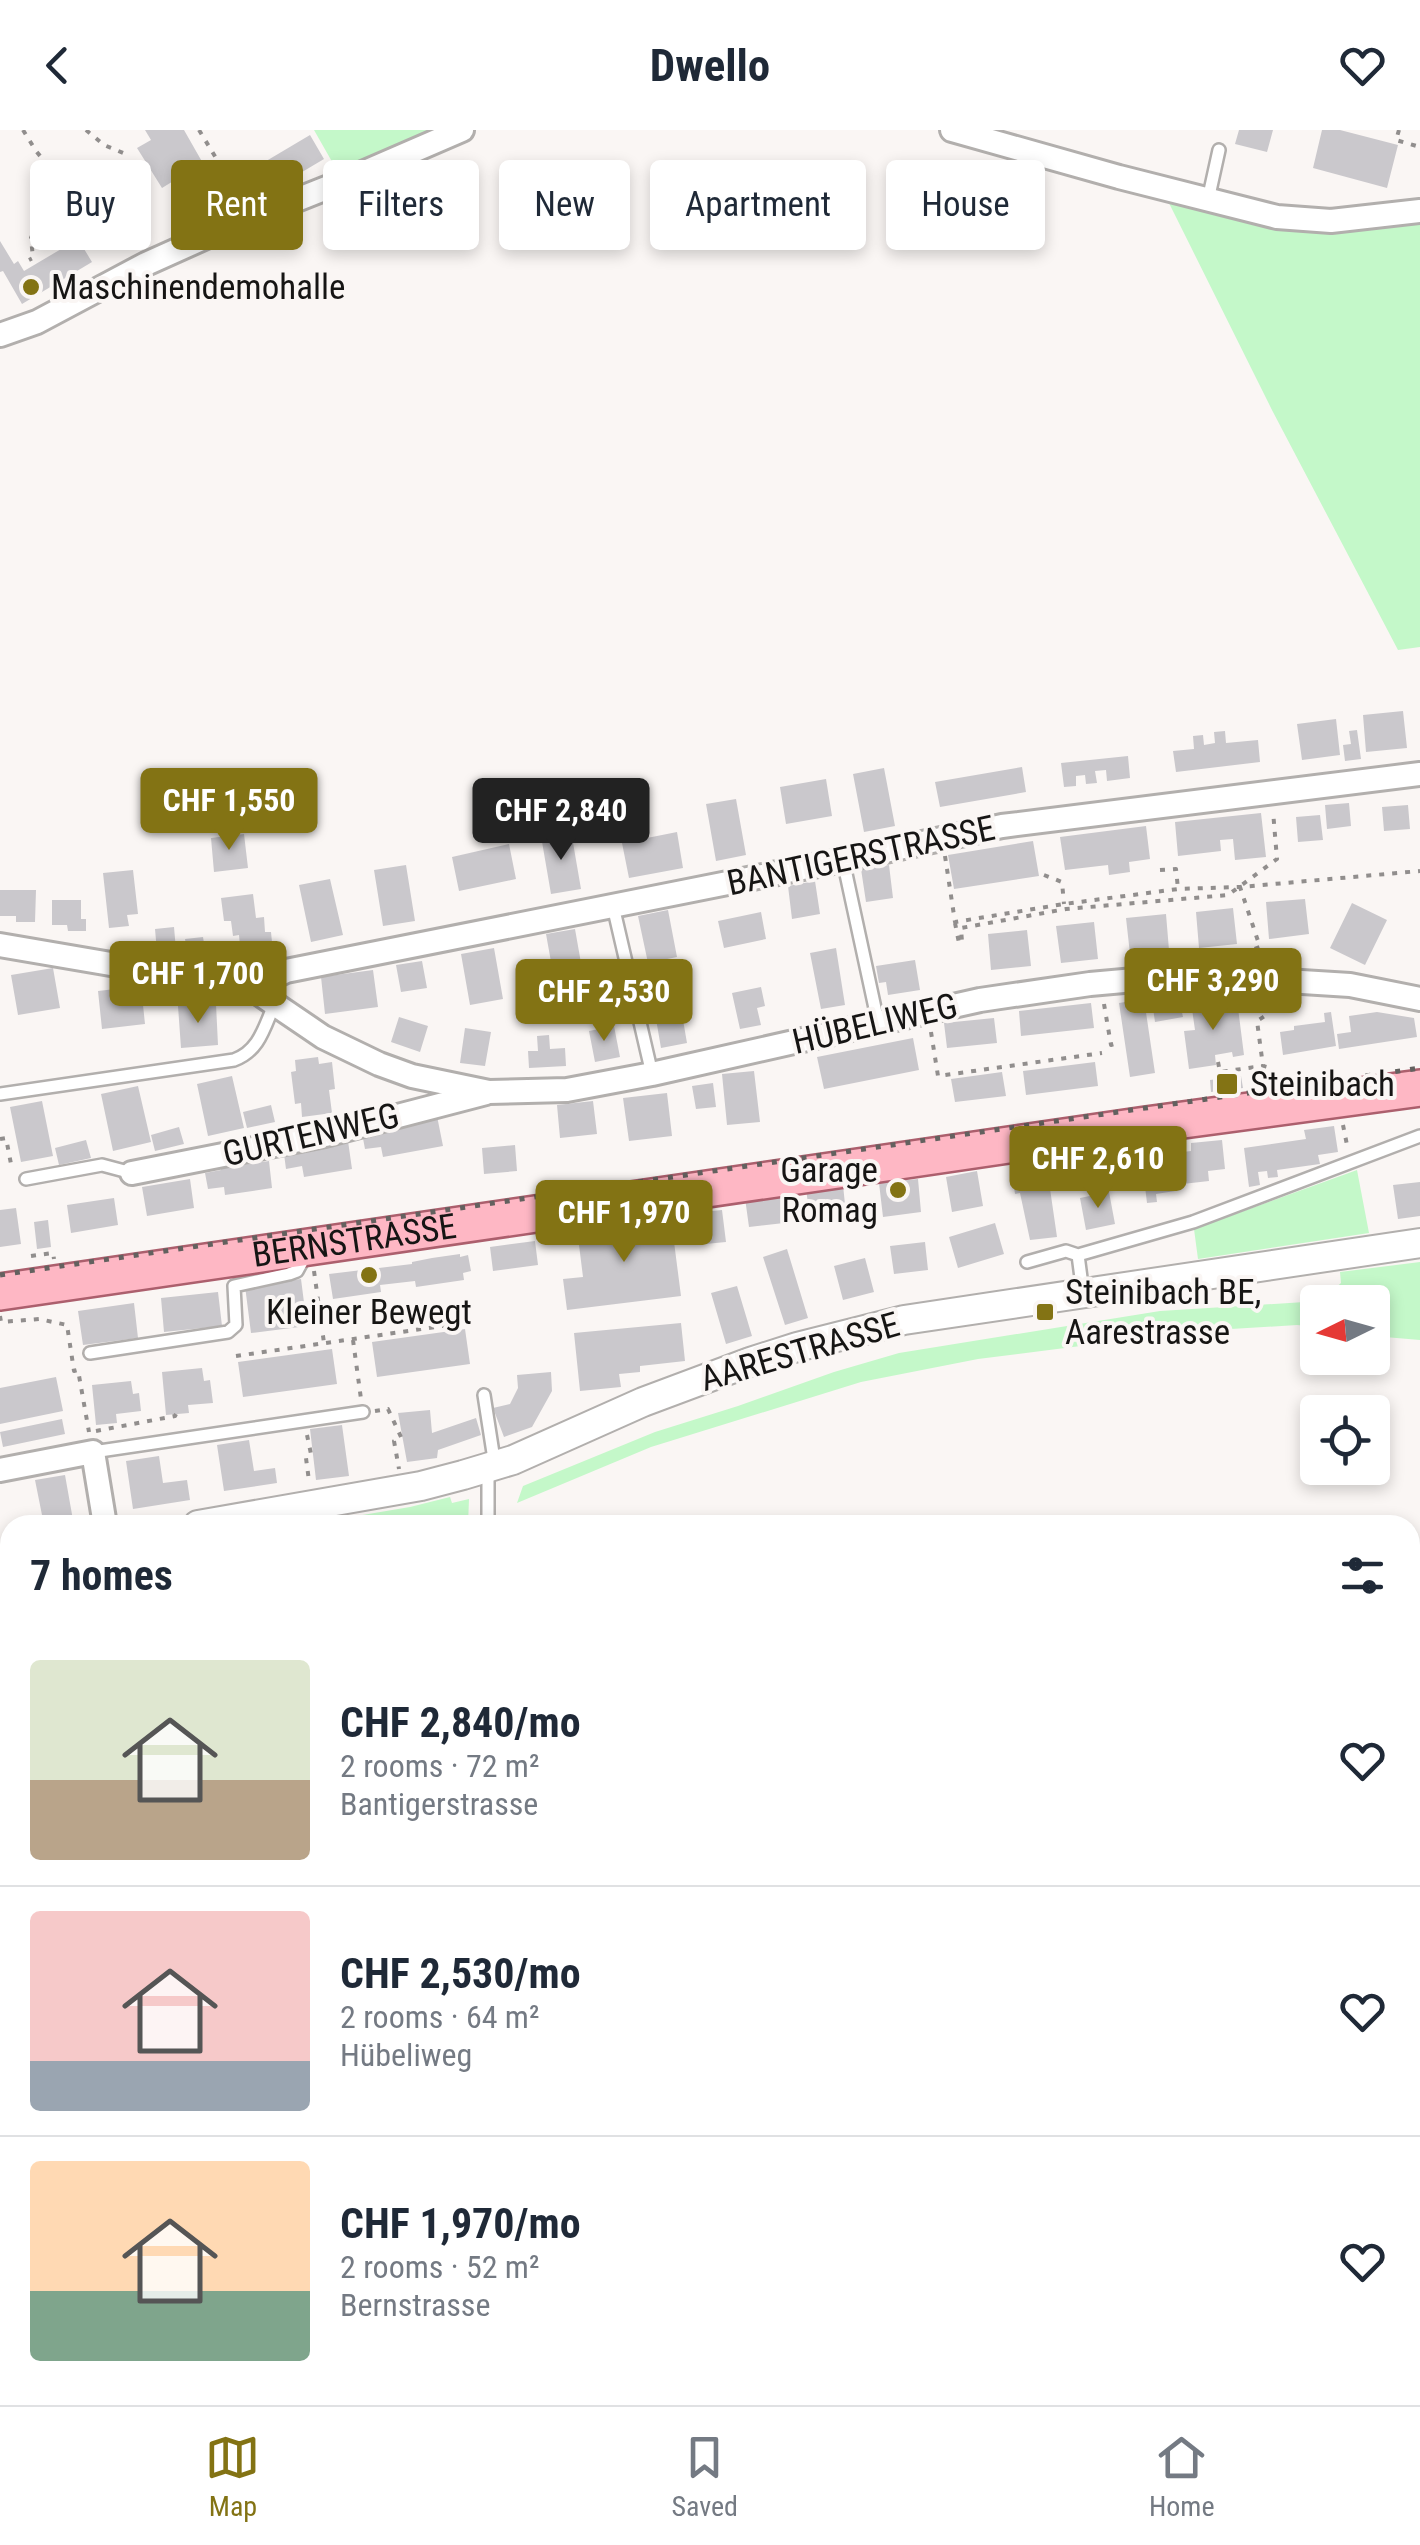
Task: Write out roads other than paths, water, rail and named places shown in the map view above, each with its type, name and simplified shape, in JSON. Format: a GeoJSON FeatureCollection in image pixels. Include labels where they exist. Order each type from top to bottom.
{"type":"FeatureCollection","features":[{"type":"Feature","properties":{"kind":"main road","name":"BERNSTRASSE"},"geometry":{"type":"LineString","coordinates":[[2,1303],[311,1246],[1146,1124],[1420,1088]]}},
{"type":"Feature","properties":{"kind":"street"},"geometry":{"type":"LineString","coordinates":[[0,335],[37,322],[146,264],[226,228],[462,130]]}},
{"type":"Feature","properties":{"kind":"street"},"geometry":{"type":"LineString","coordinates":[[952,130],[1277,218],[1352,220],[1420,212]]}},
{"type":"Feature","properties":{"kind":"street","name":"BANTIGERSTRASSE"},"geometry":{"type":"LineString","coordinates":[[251,988],[286,971],[1034,820],[1420,774]]}},
{"type":"Feature","properties":{"kind":"street","name":"HÜBELIWEG"},"geometry":{"type":"LineString","coordinates":[[0,945],[251,988],[323,1036],[378,1064],[412,1076],[489,1092],[568,1090],[993,998],[1101,983],[1210,977],[1350,985],[1420,999]]}},
{"type":"Feature","properties":{"kind":"street","name":"GURTENWEG"},"geometry":{"type":"LineString","coordinates":[[132,1173],[325,1135],[489,1092]]}},
{"type":"Feature","properties":{"kind":"street","name":"AARESTRASSE"},"geometry":{"type":"LineString","coordinates":[[256,1515],[402,1490],[492,1467],[694,1382],[797,1347],[904,1320],[1420,1244]]}},
{"type":"Feature","properties":{"kind":"street"},"geometry":{"type":"LineString","coordinates":[[0,1470],[88,1439],[103,1515]]}},
{"type":"Feature","properties":{"kind":"lane"},"geometry":{"type":"LineString","coordinates":[[1208,200],[1219,150]]}},
{"type":"Feature","properties":{"kind":"lane"},"geometry":{"type":"LineString","coordinates":[[843,860],[878,1022]]}},
{"type":"Feature","properties":{"kind":"lane"},"geometry":{"type":"LineString","coordinates":[[613,906],[652,1074]]}},
{"type":"Feature","properties":{"kind":"lane"},"geometry":{"type":"LineString","coordinates":[[0,1094],[234,1060],[258,1042],[274,1006]]}},
{"type":"Feature","properties":{"kind":"lane"},"geometry":{"type":"LineString","coordinates":[[1026,1262],[1066,1251],[1078,1255],[1194,1222],[1420,1136]]}},
{"type":"Feature","properties":{"kind":"lane"},"geometry":{"type":"LineString","coordinates":[[26,1179],[102,1166],[132,1173]]}},
{"type":"Feature","properties":{"kind":"lane"},"geometry":{"type":"LineString","coordinates":[[90,1353],[233,1330],[237,1316],[234,1286],[297,1270],[311,1246]]}},
{"type":"Feature","properties":{"kind":"lane"},"geometry":{"type":"LineString","coordinates":[[1078,1255],[1083,1293]]}},
{"type":"Feature","properties":{"kind":"lane"},"geometry":{"type":"LineString","coordinates":[[484,1395],[492,1467],[489,1515]]}},
{"type":"Feature","properties":{"kind":"lane"},"geometry":{"type":"LineString","coordinates":[[88,1439],[363,1412]]}},
{"type":"Feature","properties":{"kind":"railway"},"geometry":{"type":"LineString","coordinates":[[0,1275],[1420,1068]]}},
{"type":"Feature","properties":{"kind":"place","name":"Maschinendemohalle"},"geometry":{"type":"Point","coordinates":[31,287]}},
{"type":"Feature","properties":{"kind":"place","name":"Steinibach"},"geometry":{"type":"Point","coordinates":[1227,1084]}},
{"type":"Feature","properties":{"kind":"place","name":"Garage Romag"},"geometry":{"type":"Point","coordinates":[898,1190]}},
{"type":"Feature","properties":{"kind":"place","name":"Kleiner Bewegt"},"geometry":{"type":"Point","coordinates":[369,1275]}},
{"type":"Feature","properties":{"kind":"place","name":"Steinibach BE, Aarestrasse"},"geometry":{"type":"Point","coordinates":[1045,1312]}}]}
